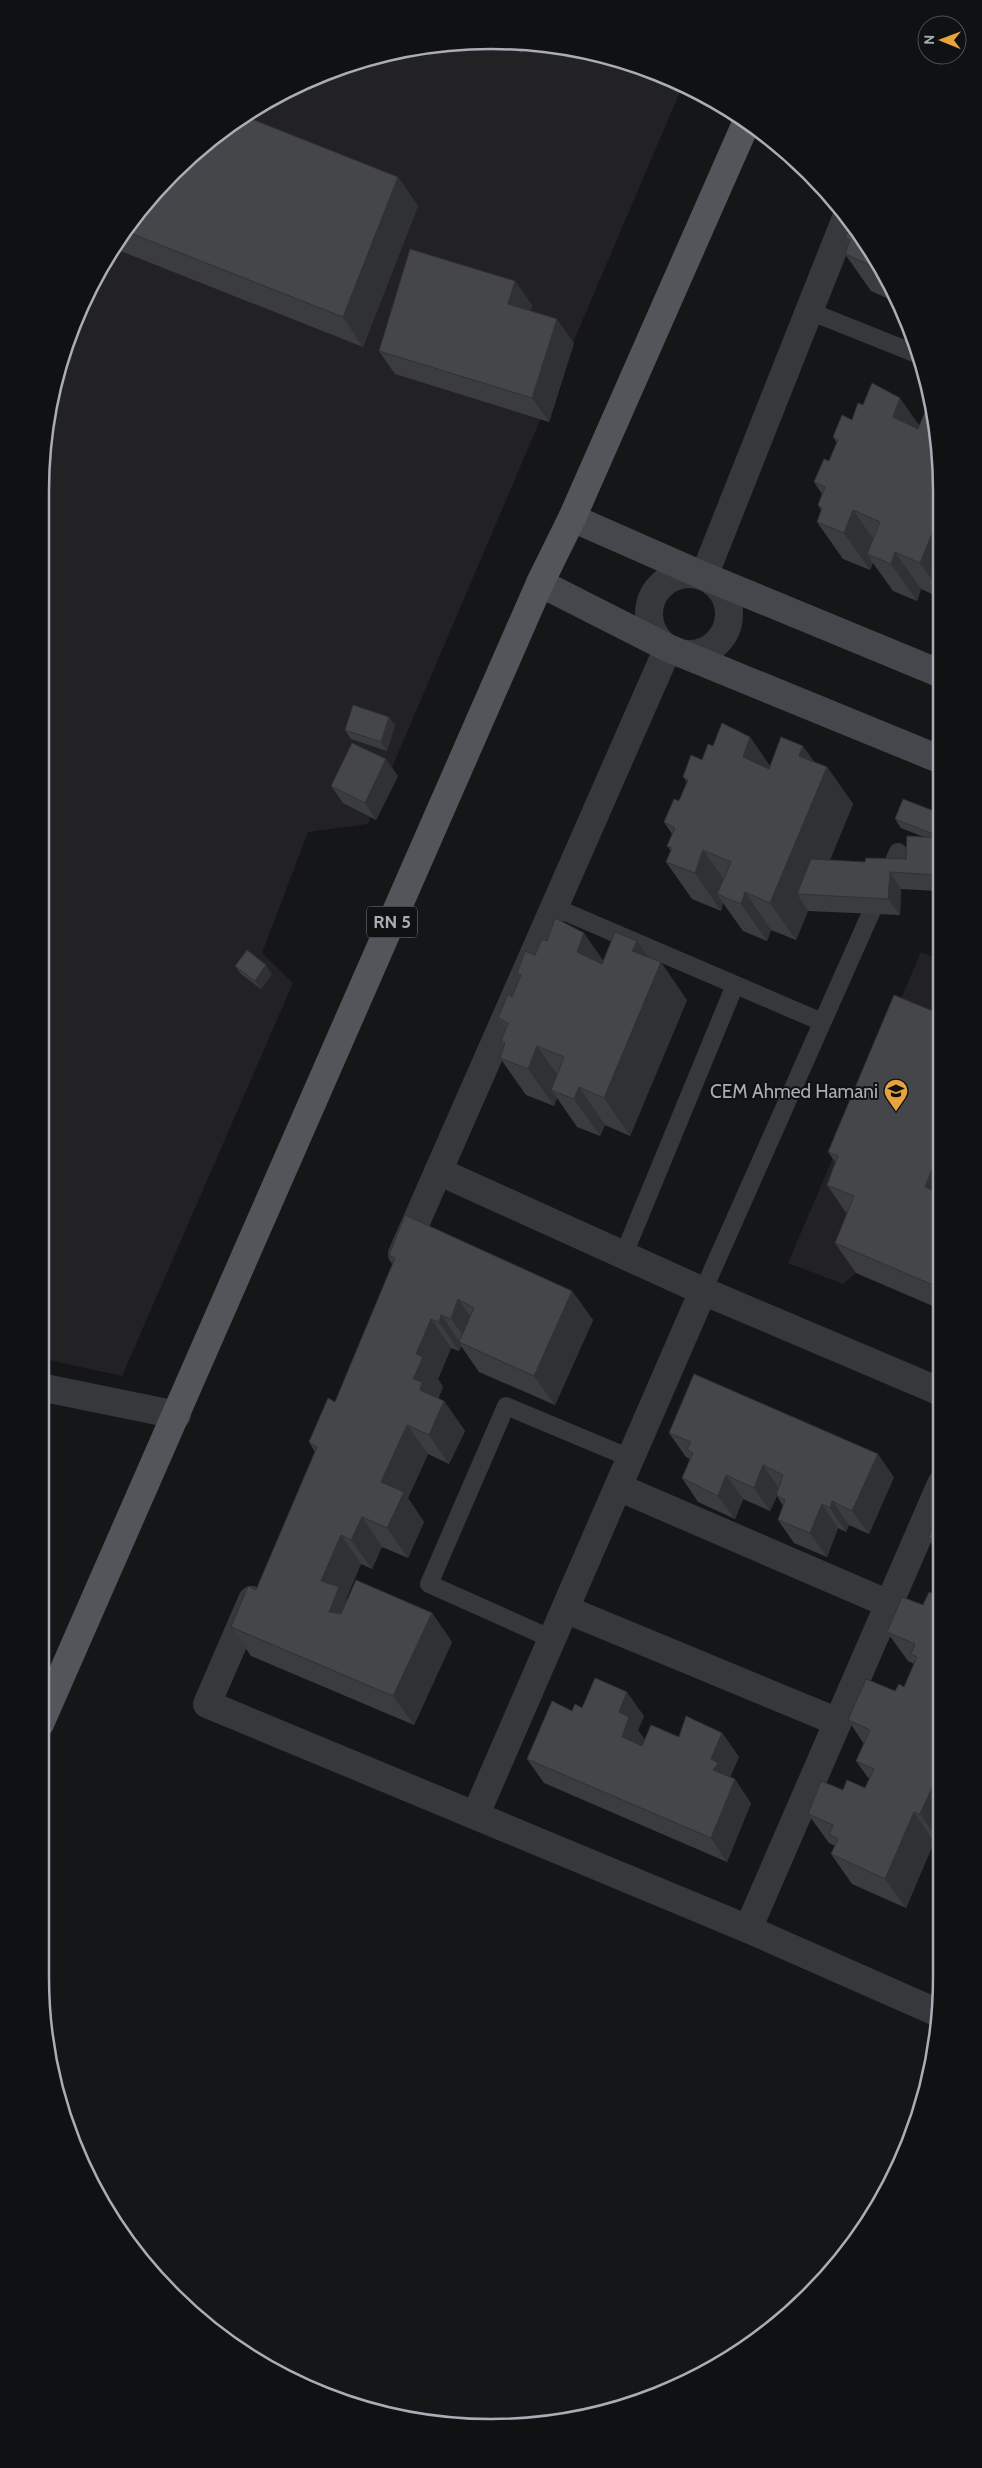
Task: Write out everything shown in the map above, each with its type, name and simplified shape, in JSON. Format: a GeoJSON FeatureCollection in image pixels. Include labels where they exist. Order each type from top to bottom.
{"type":"FeatureCollection","features":[{"type":"Feature","properties":{"kind":"main road","name":"RN 5"},"geometry":{"type":"LineString","coordinates":[[49,1704],[540,583],[572,518],[744,128]]}},
{"type":"Feature","properties":{"kind":"street"},"geometry":{"type":"LineString","coordinates":[[704,576],[844,224]]}},
{"type":"Feature","properties":{"kind":"street"},"geometry":{"type":"LineString","coordinates":[[572,518],[704,576],[933,671]]}},
{"type":"Feature","properties":{"kind":"street"},"geometry":{"type":"LineString","coordinates":[[540,583],[668,648],[681,654],[695,654],[707,651],[717,643],[725,632],[729,607],[724,594],[716,584],[704,576],[678,574],[666,580],[656,590],[650,602],[648,616],[651,629],[658,641],[668,648],[933,757]]}},
{"type":"Feature","properties":{"kind":"street"},"geometry":{"type":"LineString","coordinates":[[391,1280],[668,648]]}},
{"type":"Feature","properties":{"kind":"street"},"geometry":{"type":"LineString","coordinates":[[438,1171],[703,1290],[933,1389]]}},
{"type":"Feature","properties":{"kind":"street"},"geometry":{"type":"LineString","coordinates":[[476,1814],[703,1290]]}},
{"type":"Feature","properties":{"kind":"street"},"geometry":{"type":"LineString","coordinates":[[49,1389],[176,1415]]}},
{"type":"Feature","properties":{"kind":"street"},"geometry":{"type":"LineString","coordinates":[[618,1487],[889,1604]]}},
{"type":"Feature","properties":{"kind":"street"},"geometry":{"type":"LineString","coordinates":[[748,1929],[933,1502]]}},
{"type":"Feature","properties":{"kind":"street"},"geometry":{"type":"LineString","coordinates":[[262,1578],[207,1704],[476,1814],[748,1929],[932,2010]]}},
{"type":"Feature","properties":{"kind":"street"},"geometry":{"type":"LineString","coordinates":[[565,1609],[838,1722]]}},
{"type":"Feature","properties":{"kind":"lane"},"geometry":{"type":"LineString","coordinates":[[809,311],[911,352]]}},
{"type":"Feature","properties":{"kind":"lane"},"geometry":{"type":"LineString","coordinates":[[703,1290],[898,852]]}},
{"type":"Feature","properties":{"kind":"lane"},"geometry":{"type":"LineString","coordinates":[[554,907],[822,1022]]}},
{"type":"Feature","properties":{"kind":"lane"},"geometry":{"type":"LineString","coordinates":[[624,1254],[735,985]]}},
{"type":"Feature","properties":{"kind":"lane"},"geometry":{"type":"LineString","coordinates":[[552,1639],[429,1584],[506,1406],[630,1458]]}},
{"type":"Feature","properties":{"kind":"shaded area"},"geometry":{"type":"Polygon","coordinates":[[[491,49],[520,50],[577,57],[633,72],[660,82],[680,91],[368,824],[308,832],[262,953],[293,983],[122,1376],[49,1360],[49,491],[50,462],[57,405],[72,349],[82,322],[94,295],[123,245],[158,199],[178,178],[199,158],[245,123],[295,94],[322,82],[349,72],[405,57],[462,50],[491,49]]]}},
{"type":"Feature","properties":{"kind":"shaded area","name":"CEM Ahmed Hamani"},"geometry":{"type":"Polygon","coordinates":[[[921,952],[933,957],[933,1306],[856,1273],[843,1284],[788,1263],[921,952]]]}},
{"type":"Feature","properties":{"kind":"building"},"geometry":{"type":"Polygon","coordinates":[[[252,119],[398,177],[343,317],[131,234],[158,199],[178,178],[199,158],[252,119]]]}},
{"type":"Feature","properties":{"kind":"building"},"geometry":{"type":"Polygon","coordinates":[[[848,231],[871,266],[845,254],[850,240],[845,238],[848,231]]]}},
{"type":"Feature","properties":{"kind":"building"},"geometry":{"type":"Polygon","coordinates":[[[410,249],[515,281],[508,304],[557,319],[532,398],[379,351],[410,249]]]}},
{"type":"Feature","properties":{"kind":"building"},"geometry":{"type":"Polygon","coordinates":[[[872,383],[900,398],[893,417],[918,429],[926,410],[932,462],[933,531],[920,563],[895,552],[891,564],[867,554],[880,522],[853,510],[844,533],[817,522],[822,508],[818,505],[825,487],[814,482],[824,459],[829,461],[838,440],[833,437],[842,415],[852,420],[858,403],[863,405],[872,383]]]}},
{"type":"Feature","properties":{"kind":"building"},"geometry":{"type":"Polygon","coordinates":[[[353,705],[389,717],[381,742],[345,730],[353,705]]]}},
{"type":"Feature","properties":{"kind":"building"},"geometry":{"type":"Polygon","coordinates":[[[722,723],[750,737],[743,757],[769,769],[781,737],[803,746],[799,756],[827,767],[770,903],[745,892],[741,904],[717,894],[731,862],[703,850],[695,873],[666,862],[672,848],[667,846],[675,828],[664,822],[674,799],[679,801],[688,780],[683,777],[691,755],[702,760],[708,744],[713,746],[722,723]]]}},
{"type":"Feature","properties":{"kind":"building"},"geometry":{"type":"Polygon","coordinates":[[[352,743],[386,759],[365,803],[331,786],[352,743]]]}},
{"type":"Feature","properties":{"kind":"building"},"geometry":{"type":"Polygon","coordinates":[[[903,799],[933,811],[933,834],[895,819],[903,799]]]}},
{"type":"Feature","properties":{"kind":"building"},"geometry":{"type":"Polygon","coordinates":[[[907,836],[933,838],[933,875],[890,872],[888,899],[797,894],[811,859],[865,862],[866,858],[906,859],[907,836]]]}},
{"type":"Feature","properties":{"kind":"building"},"geometry":{"type":"Polygon","coordinates":[[[555,918],[584,933],[577,952],[602,964],[615,932],[637,941],[632,951],[661,962],[604,1098],[579,1087],[574,1099],[551,1090],[564,1057],[537,1046],[528,1069],[500,1058],[505,1043],[501,1041],[508,1023],[498,1018],[508,994],[512,997],[521,975],[517,973],[525,951],[535,955],[542,939],[547,941],[555,918]]]}},
{"type":"Feature","properties":{"kind":"building"},"geometry":{"type":"Polygon","coordinates":[[[247,950],[266,965],[255,981],[235,966],[247,950]]]}},
{"type":"Feature","properties":{"kind":"building","name":"CEM Ahmed Hamani"},"geometry":{"type":"Polygon","coordinates":[[[894,995],[933,1011],[933,1167],[925,1187],[933,1190],[933,1285],[835,1243],[854,1196],[827,1185],[838,1156],[828,1152],[894,995]]]}},
{"type":"Feature","properties":{"kind":"building"},"geometry":{"type":"Polygon","coordinates":[[[405,1215],[572,1291],[534,1376],[459,1342],[474,1308],[458,1299],[451,1319],[441,1315],[439,1322],[431,1319],[416,1354],[423,1357],[413,1379],[422,1382],[420,1390],[444,1401],[429,1435],[407,1425],[381,1482],[404,1492],[387,1528],[362,1517],[351,1540],[341,1535],[321,1581],[339,1587],[329,1612],[341,1614],[356,1580],[432,1613],[393,1696],[231,1627],[248,1586],[256,1590],[317,1447],[309,1442],[328,1398],[335,1402],[395,1258],[389,1255],[405,1215]]]}},
{"type":"Feature","properties":{"kind":"building"},"geometry":{"type":"Polygon","coordinates":[[[694,1374],[878,1454],[852,1511],[832,1501],[830,1508],[822,1504],[810,1533],[778,1520],[785,1500],[776,1495],[783,1475],[763,1465],[754,1488],[726,1475],[718,1496],[682,1478],[693,1453],[687,1449],[691,1442],[669,1433],[694,1374]]]}},
{"type":"Feature","properties":{"kind":"building"},"geometry":{"type":"Polygon","coordinates":[[[933,1526],[933,1540],[928,1538],[933,1526]]]}},
{"type":"Feature","properties":{"kind":"building"},"geometry":{"type":"Polygon","coordinates":[[[929,1592],[933,1594],[933,1786],[920,1814],[914,1812],[885,1879],[831,1854],[838,1839],[829,1834],[833,1825],[808,1814],[821,1781],[843,1790],[847,1780],[865,1788],[874,1769],[856,1761],[870,1730],[848,1720],[866,1679],[895,1691],[899,1684],[904,1687],[917,1657],[911,1654],[915,1644],[887,1632],[902,1597],[923,1605],[929,1592]]]}},
{"type":"Feature","properties":{"kind":"building"},"geometry":{"type":"Polygon","coordinates":[[[595,1678],[627,1692],[619,1712],[629,1717],[622,1737],[642,1746],[651,1725],[679,1737],[686,1716],[722,1733],[711,1759],[718,1763],[713,1770],[735,1779],[711,1838],[527,1759],[552,1701],[572,1711],[575,1704],[582,1708],[595,1678]]]}},
{"type":"Feature","properties":{"kind":"place","name":"CEM Ahmed Hamani"},"geometry":{"type":"Point","coordinates":[896,1112]}}]}
